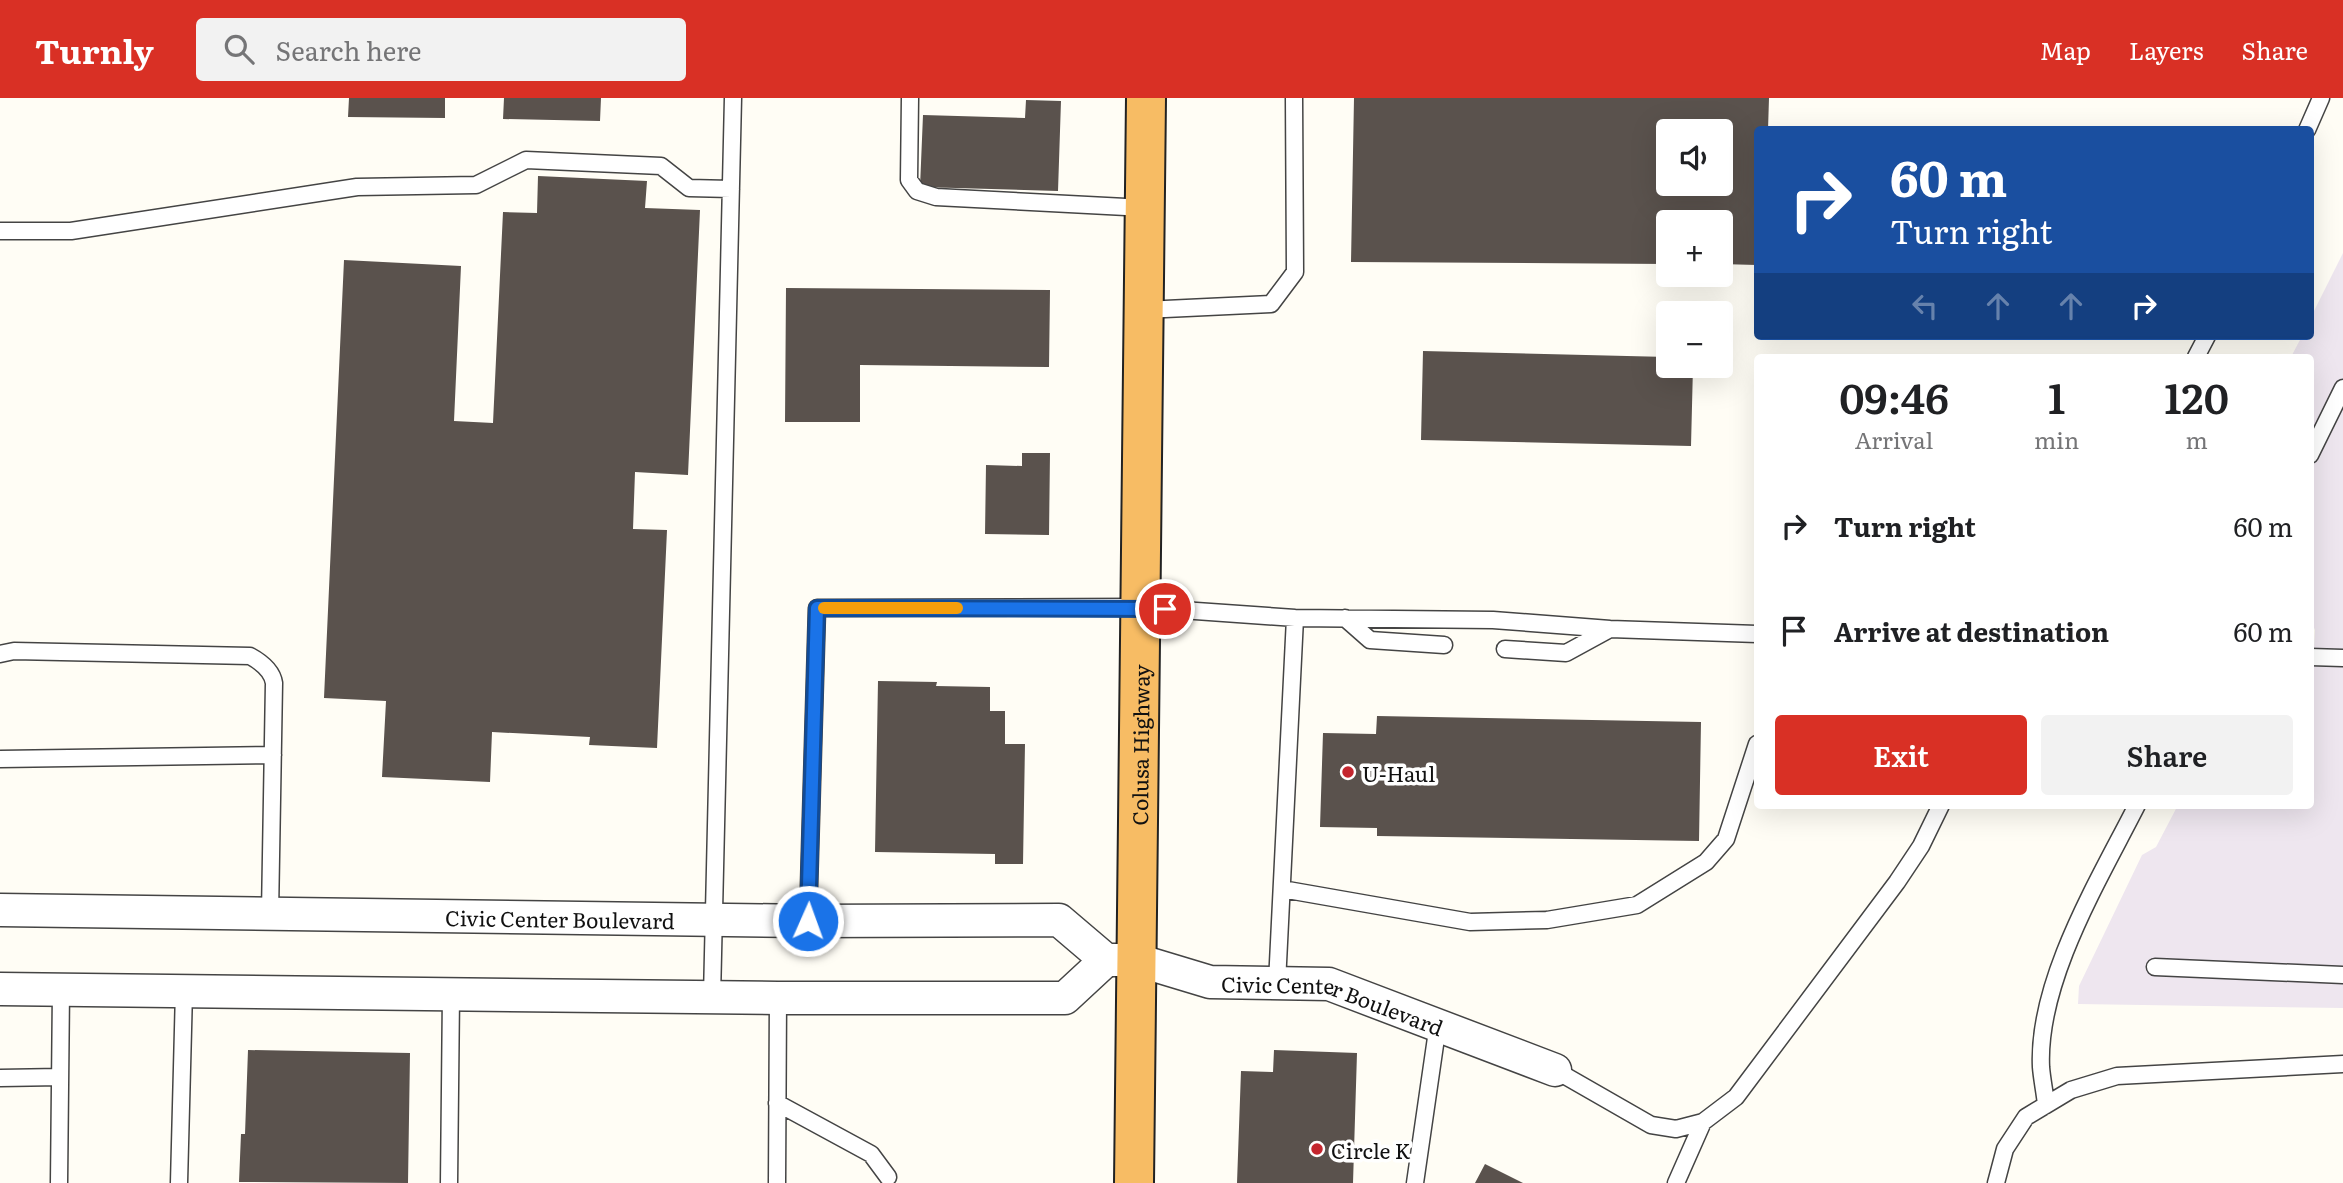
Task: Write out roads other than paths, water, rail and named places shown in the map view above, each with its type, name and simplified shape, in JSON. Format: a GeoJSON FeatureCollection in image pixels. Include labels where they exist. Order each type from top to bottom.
{"type":"FeatureCollection","features":[{"type":"Feature","properties":{"kind":"highway","name":"Colusa Highway"},"geometry":{"type":"LineString","coordinates":[[1134,1183],[1121,960],[1139,607],[1146,98]]}},
{"type":"Feature","properties":{"kind":"street","name":"Civic Center Boulevard"},"geometry":{"type":"LineString","coordinates":[[0,910],[808,921],[1059,920],[1121,960],[1210,982],[1329,984],[1555,1070]]}},
{"type":"Feature","properties":{"kind":"street"},"geometry":{"type":"LineString","coordinates":[[0,989],[778,998],[1065,998],[1121,960]]}},
{"type":"Feature","properties":{"kind":"lane"},"geometry":{"type":"LineString","coordinates":[[712,997],[733,98]]}},
{"type":"Feature","properties":{"kind":"lane"},"geometry":{"type":"LineString","coordinates":[[910,98],[909,180],[917,191],[936,197],[1145,208]]}},
{"type":"Feature","properties":{"kind":"lane"},"geometry":{"type":"LineString","coordinates":[[1144,310],[1271,304],[1295,272],[1294,98]]}},
{"type":"Feature","properties":{"kind":"lane"},"geometry":{"type":"LineString","coordinates":[[2308,126],[2321,98]]}},
{"type":"Feature","properties":{"kind":"lane"},"geometry":{"type":"LineString","coordinates":[[0,231],[71,231],[358,187],[476,184],[526,160],[661,166],[689,188],[732,189]]}},
{"type":"Feature","properties":{"kind":"lane"},"geometry":{"type":"LineString","coordinates":[[2314,447],[2343,388]]}},
{"type":"Feature","properties":{"kind":"lane"},"geometry":{"type":"LineString","coordinates":[[808,921],[817,608],[1139,607],[1295,618],[1493,620],[1610,629],[1754,634]]}},
{"type":"Feature","properties":{"kind":"lane"},"geometry":{"type":"LineString","coordinates":[[1277,983],[1295,618]]}},
{"type":"Feature","properties":{"kind":"lane"},"geometry":{"type":"LineString","coordinates":[[1345,618],[1370,640],[1444,645]]}},
{"type":"Feature","properties":{"kind":"lane"},"geometry":{"type":"LineString","coordinates":[[1505,649],[1566,653],[1610,629]]}},
{"type":"Feature","properties":{"kind":"lane"},"geometry":{"type":"LineString","coordinates":[[0,654],[15,651],[250,656],[263,665],[272,676],[274,755],[270,914]]}},
{"type":"Feature","properties":{"kind":"lane"},"geometry":{"type":"LineString","coordinates":[[2314,657],[2343,658]]}},
{"type":"Feature","properties":{"kind":"lane"},"geometry":{"type":"LineString","coordinates":[[1282,889],[1470,922],[1547,920],[1637,905],[1706,862],[1726,839],[1754,753]]}},
{"type":"Feature","properties":{"kind":"lane"},"geometry":{"type":"LineString","coordinates":[[0,759],[274,755]]}},
{"type":"Feature","properties":{"kind":"lane"},"geometry":{"type":"LineString","coordinates":[[1555,1070],[1651,1125],[1676,1129],[1703,1122],[1736,1097],[1897,882],[1921,846],[1939,809]]}},
{"type":"Feature","properties":{"kind":"lane"},"geometry":{"type":"LineString","coordinates":[[2046,1105],[2041,1066],[2050,997],[2060,964],[2135,809]]}},
{"type":"Feature","properties":{"kind":"lane"},"geometry":{"type":"LineString","coordinates":[[2155,967],[2343,975]]}},
{"type":"Feature","properties":{"kind":"lane"},"geometry":{"type":"LineString","coordinates":[[59,1183],[61,990]]}},
{"type":"Feature","properties":{"kind":"lane"},"geometry":{"type":"LineString","coordinates":[[179,1183],[184,991]]}},
{"type":"Feature","properties":{"kind":"lane"},"geometry":{"type":"LineString","coordinates":[[449,1183],[450,994]]}},
{"type":"Feature","properties":{"kind":"lane"},"geometry":{"type":"LineString","coordinates":[[777,1183],[778,998]]}},
{"type":"Feature","properties":{"kind":"lane"},"geometry":{"type":"LineString","coordinates":[[1415,1183],[1438,1024]]}},
{"type":"Feature","properties":{"kind":"lane"},"geometry":{"type":"LineString","coordinates":[[1996,1183],[2005,1149],[2026,1117],[2071,1090],[2117,1076],[2343,1064]]}},
{"type":"Feature","properties":{"kind":"lane"},"geometry":{"type":"LineString","coordinates":[[0,1078],[60,1077]]}},
{"type":"Feature","properties":{"kind":"lane"},"geometry":{"type":"LineString","coordinates":[[777,1103],[871,1153],[888,1177]]}},
{"type":"Feature","properties":{"kind":"lane"},"geometry":{"type":"LineString","coordinates":[[1676,1183],[1703,1122]]}},
{"type":"Feature","properties":{"kind":"place","name":"U-Haul"},"geometry":{"type":"Point","coordinates":[1348,772]}},
{"type":"Feature","properties":{"kind":"place","name":"Circle K"},"geometry":{"type":"Point","coordinates":[1317,1149]}}]}
